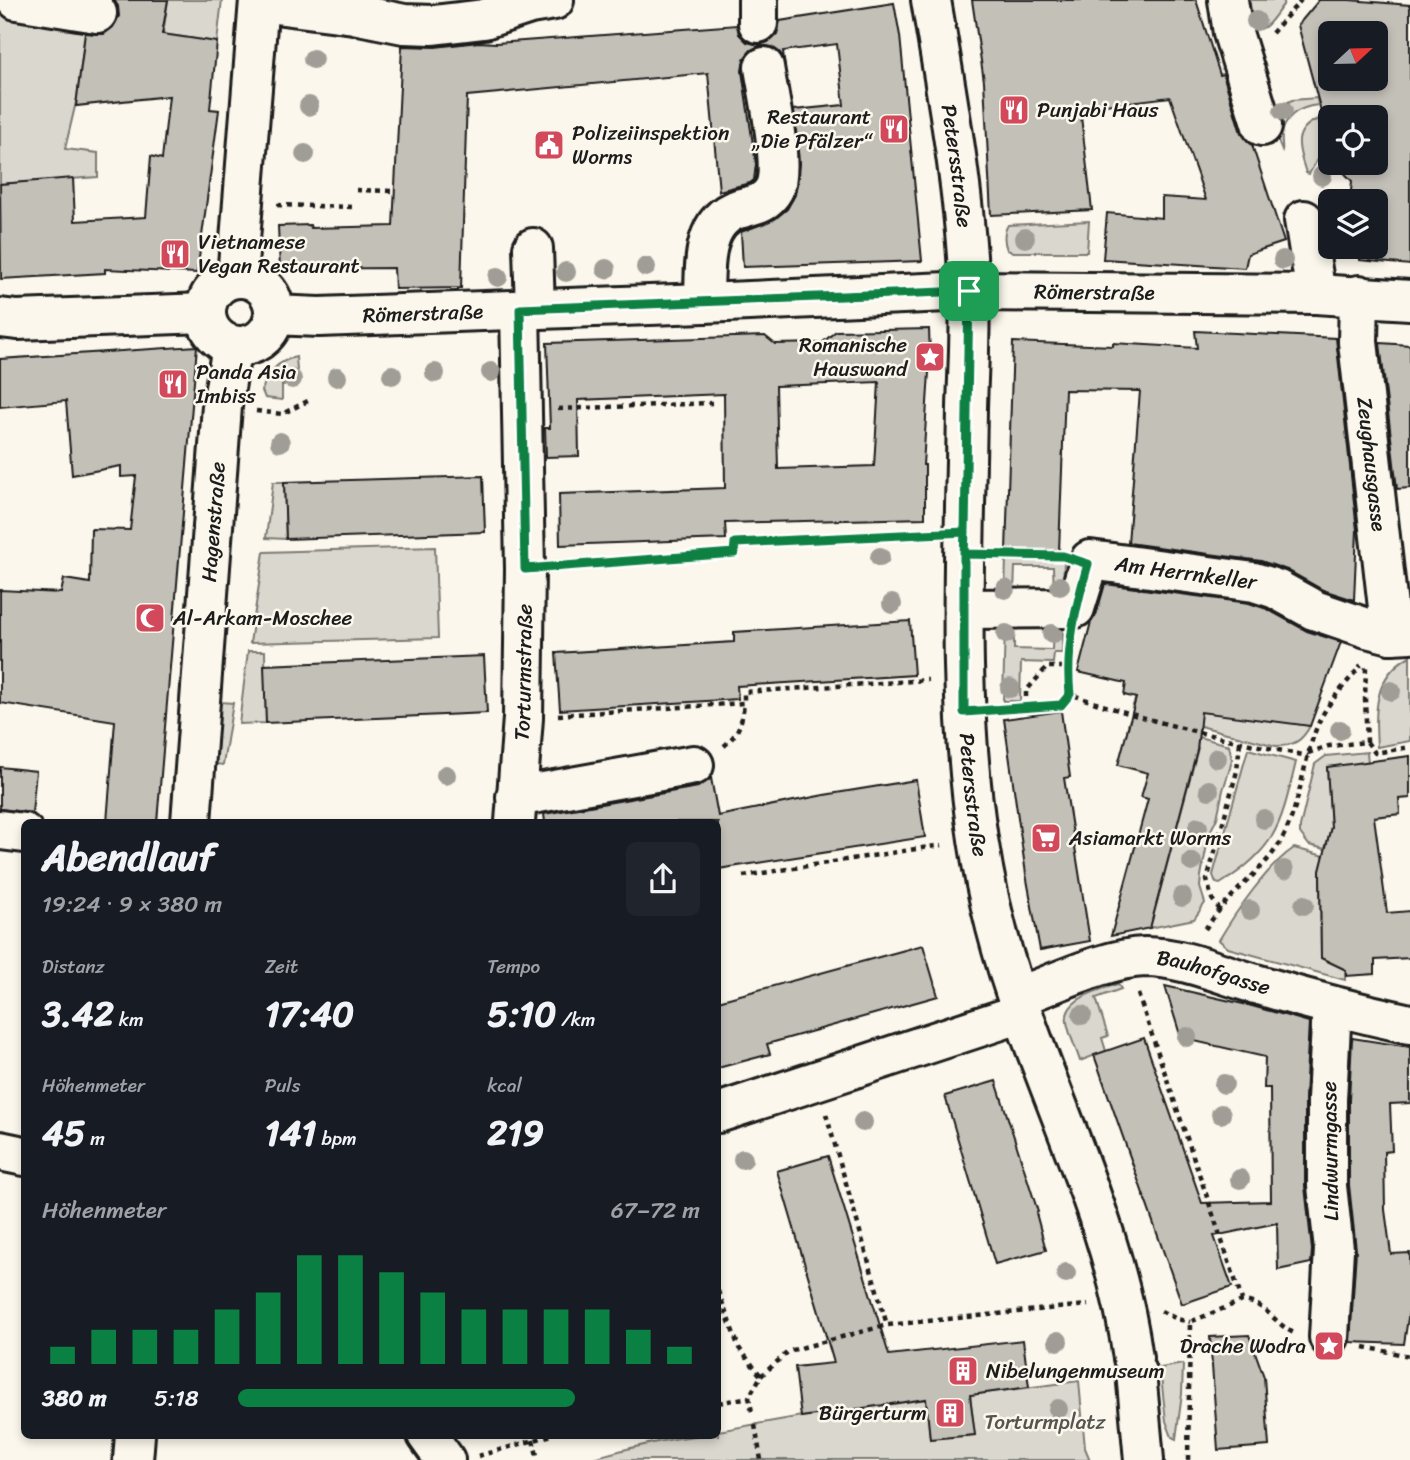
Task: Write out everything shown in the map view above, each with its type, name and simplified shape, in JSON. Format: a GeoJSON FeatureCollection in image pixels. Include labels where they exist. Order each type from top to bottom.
{"type":"FeatureCollection","features":[{"type":"Feature","properties":{"kind":"street"},"geometry":{"type":"LineString","coordinates":[[18,0],[97,13]]}},
{"type":"Feature","properties":{"kind":"street"},"geometry":{"type":"LineString","coordinates":[[237,278],[259,1],[404,24],[433,25],[484,19],[530,4],[554,0]]}},
{"type":"Feature","properties":{"kind":"street","name":"Petersstraße"},"geometry":{"type":"LineString","coordinates":[[931,0],[954,139],[969,291],[964,694],[978,839],[1001,951],[1082,1168],[1124,1302],[1135,1365],[1144,1460]]}},
{"type":"Feature","properties":{"kind":"street"},"geometry":{"type":"LineString","coordinates":[[1228,0],[1233,33],[1262,126]]}},
{"type":"Feature","properties":{"kind":"street"},"geometry":{"type":"LineString","coordinates":[[704,303],[706,256],[716,225],[725,215],[769,198],[776,186],[776,140],[764,67]]}},
{"type":"Feature","properties":{"kind":"street"},"geometry":{"type":"LineString","coordinates":[[1304,220],[1316,294]]}},
{"type":"Feature","properties":{"kind":"street","name":"Torturmstraße"},"geometry":{"type":"LineString","coordinates":[[515,810],[523,718],[525,569],[513,399],[533,248]]}},
{"type":"Feature","properties":{"kind":"street"},"geometry":{"type":"LineString","coordinates":[[237,278],[252,280],[265,289],[273,302],[272,325],[263,338],[250,345],[232,346],[214,336],[206,322],[207,299],[222,282],[237,278]]}},
{"type":"Feature","properties":{"kind":"street","name":"Römerstraße"},"geometry":{"type":"LineString","coordinates":[[274,315],[319,317],[969,291],[1316,294],[1410,300]]}},
{"type":"Feature","properties":{"kind":"street","name":"Zeughausgasse"},"geometry":{"type":"LineString","coordinates":[[1359,295],[1358,342],[1400,633]]}},
{"type":"Feature","properties":{"kind":"street"},"geometry":{"type":"LineString","coordinates":[[0,318],[101,318],[205,313]]}},
{"type":"Feature","properties":{"kind":"street","name":"Hagenstraße"},"geometry":{"type":"LineString","coordinates":[[191,819],[222,405],[232,346]]}},
{"type":"Feature","properties":{"kind":"street","name":"Am Herrnkeller"},"geometry":{"type":"LineString","coordinates":[[1075,608],[1090,560],[1254,582],[1276,589],[1314,610],[1400,633]]}},
{"type":"Feature","properties":{"kind":"street"},"geometry":{"type":"LineString","coordinates":[[965,609],[1075,608]]}},
{"type":"Feature","properties":{"kind":"street"},"geometry":{"type":"LineString","coordinates":[[515,810],[694,765]]}},
{"type":"Feature","properties":{"kind":"street"},"geometry":{"type":"LineString","coordinates":[[0,830],[21,833]]}},
{"type":"Feature","properties":{"kind":"street","name":"Bauhofgasse"},"geometry":{"type":"LineString","coordinates":[[721,1112],[817,1081],[1020,1005],[1111,963],[1144,957],[1165,959],[1332,1007],[1410,1024]]}},
{"type":"Feature","properties":{"kind":"street","name":"Lindwurmgasse"},"geometry":{"type":"LineString","coordinates":[[1329,1338],[1334,1249],[1327,1186],[1327,1099],[1332,1007]]}},
{"type":"Feature","properties":{"kind":"street"},"geometry":{"type":"LineString","coordinates":[[0,1152],[21,1156]]}},
{"type":"Feature","properties":{"kind":"street"},"geometry":{"type":"LineString","coordinates":[[133,1460],[135,1439]]}},
{"type":"Feature","properties":{"kind":"street"},"geometry":{"type":"LineString","coordinates":[[433,1439],[461,1458]]}},
{"type":"Feature","properties":{"kind":"path"},"geometry":{"type":"LineString","coordinates":[[356,190],[395,191]]}},
{"type":"Feature","properties":{"kind":"path"},"geometry":{"type":"LineString","coordinates":[[285,205],[356,207]]}},
{"type":"Feature","properties":{"kind":"path"},"geometry":{"type":"LineString","coordinates":[[513,399],[712,403]]}},
{"type":"Feature","properties":{"kind":"path"},"geometry":{"type":"LineString","coordinates":[[222,405],[282,414],[308,401]]}},
{"type":"Feature","properties":{"kind":"path"},"geometry":{"type":"LineString","coordinates":[[525,569],[734,553],[735,543],[965,543],[1063,556],[1088,564]]}},
{"type":"Feature","properties":{"kind":"path"},"geometry":{"type":"LineString","coordinates":[[694,765],[717,752],[738,733],[742,723],[744,692],[964,694],[1026,708],[1061,705],[1070,694],[1069,667],[1075,608]]}},
{"type":"Feature","properties":{"kind":"path"},"geometry":{"type":"LineString","coordinates":[[1204,930],[1266,862],[1283,837],[1298,799],[1308,754],[1320,719],[1366,658],[1367,742],[1375,753],[1410,747]]}},
{"type":"Feature","properties":{"kind":"path"},"geometry":{"type":"LineString","coordinates":[[1026,708],[1026,691],[1047,667],[1069,667]]}},
{"type":"Feature","properties":{"kind":"path"},"geometry":{"type":"LineString","coordinates":[[1070,694],[1117,711],[1240,742],[1308,754],[1329,746],[1367,742]]}},
{"type":"Feature","properties":{"kind":"path"},"geometry":{"type":"LineString","coordinates":[[523,718],[744,703]]}},
{"type":"Feature","properties":{"kind":"path"},"geometry":{"type":"LineString","coordinates":[[1220,910],[1212,899],[1207,880],[1237,771],[1240,742]]}},
{"type":"Feature","properties":{"kind":"path"},"geometry":{"type":"LineString","coordinates":[[743,876],[978,839]]}},
{"type":"Feature","properties":{"kind":"path"},"geometry":{"type":"LineString","coordinates":[[1126,960],[1242,1301]]}},
{"type":"Feature","properties":{"kind":"path"},"geometry":{"type":"LineString","coordinates":[[817,1081],[887,1325]]}},
{"type":"Feature","properties":{"kind":"path"},"geometry":{"type":"LineString","coordinates":[[721,1299],[739,1348],[761,1376]]}},
{"type":"Feature","properties":{"kind":"path"},"geometry":{"type":"LineString","coordinates":[[1188,1460],[1190,1322],[1242,1301],[1258,1303],[1276,1322],[1294,1333],[1410,1356]]}},
{"type":"Feature","properties":{"kind":"path"},"geometry":{"type":"LineString","coordinates":[[752,1412],[749,1397],[761,1376],[789,1351],[887,1325],[1124,1302]]}},
{"type":"Feature","properties":{"kind":"path"},"geometry":{"type":"LineString","coordinates":[[721,1402],[749,1397]]}},
{"type":"Feature","properties":{"kind":"path"},"geometry":{"type":"LineString","coordinates":[[755,1425],[761,1460]]}},
{"type":"Feature","properties":{"kind":"path"},"geometry":{"type":"LineString","coordinates":[[461,1458],[537,1439]]}},
{"type":"Feature","properties":{"kind":"path"},"geometry":{"type":"LineString","coordinates":[[533,1440],[538,1459]]}},
{"type":"Feature","properties":{"kind":"green space"},"geometry":{"type":"Polygon","coordinates":[[[168,0],[222,0],[217,42],[163,34],[168,0]]]}},
{"type":"Feature","properties":{"kind":"green space"},"geometry":{"type":"Polygon","coordinates":[[[1247,0],[1284,0],[1268,24],[1263,28],[1253,29],[1247,26],[1247,0]]]}},
{"type":"Feature","properties":{"kind":"green space"},"geometry":{"type":"Polygon","coordinates":[[[0,10],[86,23],[77,98],[65,149],[98,153],[98,177],[0,184],[0,10]]]}},
{"type":"Feature","properties":{"kind":"green space"},"geometry":{"type":"Polygon","coordinates":[[[1317,98],[1318,105],[1299,110],[1286,122],[1282,135],[1282,151],[1271,123],[1275,109],[1292,100],[1317,98]]]}},
{"type":"Feature","properties":{"kind":"green space"},"geometry":{"type":"Polygon","coordinates":[[[1318,119],[1318,159],[1309,174],[1303,165],[1299,142],[1303,129],[1318,119]]]}},
{"type":"Feature","properties":{"kind":"green space"},"geometry":{"type":"Polygon","coordinates":[[[1089,221],[1087,252],[1013,252],[1006,247],[1005,234],[1008,225],[1089,221]]]}},
{"type":"Feature","properties":{"kind":"green space"},"geometry":{"type":"Polygon","coordinates":[[[296,357],[298,384],[282,385],[282,400],[265,398],[262,391],[270,373],[283,361],[296,357]]]}},
{"type":"Feature","properties":{"kind":"green space"},"geometry":{"type":"Polygon","coordinates":[[[273,482],[284,482],[286,539],[266,538],[273,482]]]}},
{"type":"Feature","properties":{"kind":"green space"},"geometry":{"type":"Polygon","coordinates":[[[435,547],[438,638],[250,643],[264,552],[435,547]]]}},
{"type":"Feature","properties":{"kind":"green space"},"geometry":{"type":"Polygon","coordinates":[[[1006,559],[1064,560],[1063,593],[1054,592],[1053,567],[1015,567],[1014,592],[1005,591],[1006,559]]]}},
{"type":"Feature","properties":{"kind":"green space"},"geometry":{"type":"Polygon","coordinates":[[[1005,624],[1014,625],[1014,649],[1052,650],[1053,625],[1063,625],[1062,653],[1054,653],[1053,663],[1021,662],[1020,701],[1003,701],[1005,624]]]}},
{"type":"Feature","properties":{"kind":"green space"},"geometry":{"type":"Polygon","coordinates":[[[248,651],[265,651],[266,723],[239,724],[248,651]]]}},
{"type":"Feature","properties":{"kind":"green space"},"geometry":{"type":"Polygon","coordinates":[[[1410,656],[1410,741],[1377,747],[1379,695],[1389,674],[1410,656]]]}},
{"type":"Feature","properties":{"kind":"green space"},"geometry":{"type":"Polygon","coordinates":[[[1136,697],[1310,726],[1297,742],[1276,746],[1132,708],[1136,697]]]}},
{"type":"Feature","properties":{"kind":"green space"},"geometry":{"type":"Polygon","coordinates":[[[220,702],[233,703],[223,765],[215,764],[220,702]]]}},
{"type":"Feature","properties":{"kind":"green space"},"geometry":{"type":"Polygon","coordinates":[[[1130,719],[1229,745],[1232,759],[1217,818],[1209,834],[1201,876],[1200,887],[1205,903],[1194,919],[1150,928],[1198,748],[1127,729],[1130,719]]]}},
{"type":"Feature","properties":{"kind":"green space"},"geometry":{"type":"Polygon","coordinates":[[[1248,749],[1296,762],[1286,802],[1274,833],[1254,859],[1220,884],[1216,883],[1213,875],[1248,749]]]}},
{"type":"Feature","properties":{"kind":"green space"},"geometry":{"type":"Polygon","coordinates":[[[1367,752],[1368,763],[1327,767],[1331,827],[1325,849],[1309,845],[1300,833],[1300,827],[1315,764],[1326,756],[1367,752]]]}},
{"type":"Feature","properties":{"kind":"green space"},"geometry":{"type":"Polygon","coordinates":[[[1294,848],[1324,856],[1320,871],[1321,957],[1330,962],[1345,962],[1345,980],[1228,948],[1219,940],[1263,877],[1294,848]]]}},
{"type":"Feature","properties":{"kind":"green space"},"geometry":{"type":"Polygon","coordinates":[[[1118,984],[1121,989],[1096,998],[1108,1036],[1102,1038],[1106,1051],[1080,1061],[1068,1027],[1067,1014],[1077,1001],[1085,996],[1118,984]]]}},
{"type":"Feature","properties":{"kind":"green space"},"geometry":{"type":"Polygon","coordinates":[[[1183,1364],[1176,1439],[1172,1437],[1166,1421],[1160,1368],[1183,1364]]]}},
{"type":"Feature","properties":{"kind":"green space","name":"Torturmplatz"},"geometry":{"type":"Polygon","coordinates":[[[1079,1381],[1085,1448],[1090,1460],[585,1460],[667,1440],[721,1439],[721,1430],[830,1411],[926,1399],[930,1439],[937,1438],[937,1430],[966,1427],[967,1436],[974,1435],[970,1395],[1079,1381]]]}},
{"type":"Feature","properties":{"kind":"building"},"geometry":{"type":"Polygon","coordinates":[[[114,0],[168,0],[162,34],[217,42],[210,109],[219,110],[197,273],[105,269],[105,273],[1,279],[0,184],[73,178],[75,221],[146,217],[151,156],[162,159],[169,96],[76,106],[85,33],[104,34],[113,27],[119,16],[114,0]]]}},
{"type":"Feature","properties":{"kind":"building"},"geometry":{"type":"Polygon","coordinates":[[[972,0],[1196,0],[1241,133],[1252,145],[1284,242],[1248,254],[1245,268],[1103,259],[1107,213],[1162,218],[1162,197],[1206,200],[1170,97],[1080,108],[1092,210],[991,215],[984,81],[972,0]]]}},
{"type":"Feature","properties":{"kind":"building"},"geometry":{"type":"Polygon","coordinates":[[[1319,0],[1410,5],[1410,265],[1360,260],[1388,259],[1388,189],[1351,189],[1352,181],[1346,175],[1388,175],[1388,105],[1319,105],[1298,25],[1319,0]]]}},
{"type":"Feature","properties":{"kind":"building"},"geometry":{"type":"Polygon","coordinates":[[[894,3],[900,36],[922,261],[743,267],[741,232],[775,219],[787,209],[795,195],[799,163],[794,110],[844,105],[837,44],[783,51],[784,60],[772,47],[761,45],[751,50],[744,59],[742,71],[756,164],[754,180],[750,183],[719,191],[708,73],[467,96],[461,288],[395,289],[394,268],[280,269],[278,226],[393,226],[402,46],[435,47],[737,25],[739,34],[747,42],[759,45],[768,42],[777,34],[780,21],[894,3]]]}},
{"type":"Feature","properties":{"kind":"building"},"geometry":{"type":"Polygon","coordinates":[[[929,329],[930,357],[923,465],[925,518],[725,523],[726,539],[560,545],[559,494],[725,488],[724,394],[578,400],[579,456],[546,457],[545,428],[550,428],[547,343],[765,336],[775,344],[822,343],[836,331],[929,329]],[[879,382],[776,386],[778,469],[874,466],[879,382]]]}},
{"type":"Feature","properties":{"kind":"building"},"geometry":{"type":"Polygon","coordinates":[[[1195,331],[1336,338],[1357,530],[1354,600],[1323,590],[1287,570],[1261,561],[1128,543],[1140,391],[1065,390],[1059,551],[1006,551],[1013,342],[1113,346],[1113,343],[1197,348],[1195,331]]]}},
{"type":"Feature","properties":{"kind":"building"},"geometry":{"type":"Polygon","coordinates":[[[1380,343],[1410,345],[1410,488],[1397,489],[1380,343]]]}},
{"type":"Feature","properties":{"kind":"building"},"geometry":{"type":"Polygon","coordinates":[[[197,346],[157,819],[107,819],[115,721],[0,703],[0,590],[61,593],[64,579],[90,583],[91,529],[130,530],[136,476],[121,477],[121,466],[72,475],[66,401],[0,407],[0,359],[197,346]]]}},
{"type":"Feature","properties":{"kind":"building"},"geometry":{"type":"Polygon","coordinates":[[[483,476],[485,532],[286,539],[284,482],[483,476]]]}},
{"type":"Feature","properties":{"kind":"building"},"geometry":{"type":"Polygon","coordinates":[[[1105,584],[1249,603],[1267,609],[1307,631],[1341,642],[1310,726],[1201,712],[1197,750],[1150,928],[1111,936],[1148,799],[1141,797],[1148,773],[1118,765],[1136,698],[1124,695],[1126,683],[1078,672],[1091,622],[1096,615],[1105,584]]]}},
{"type":"Feature","properties":{"kind":"building"},"geometry":{"type":"Polygon","coordinates":[[[910,621],[914,675],[737,686],[738,699],[560,710],[556,653],[734,642],[734,632],[910,621]]]}},
{"type":"Feature","properties":{"kind":"building"},"geometry":{"type":"Polygon","coordinates":[[[484,656],[487,713],[266,723],[264,665],[484,656]]]}},
{"type":"Feature","properties":{"kind":"building"},"geometry":{"type":"Polygon","coordinates":[[[1061,711],[1070,777],[1064,778],[1090,941],[1040,950],[1026,874],[1004,719],[1061,711]]]}},
{"type":"Feature","properties":{"kind":"building"},"geometry":{"type":"Polygon","coordinates":[[[1410,756],[1410,798],[1399,799],[1400,814],[1374,817],[1387,913],[1410,911],[1410,958],[1375,960],[1375,974],[1346,976],[1346,970],[1321,958],[1320,871],[1331,827],[1327,767],[1410,756]]]}},
{"type":"Feature","properties":{"kind":"building"},"geometry":{"type":"Polygon","coordinates":[[[0,767],[36,771],[32,813],[0,809],[0,767]]]}},
{"type":"Feature","properties":{"kind":"building"},"geometry":{"type":"Polygon","coordinates":[[[711,778],[718,816],[916,780],[925,837],[721,869],[721,819],[545,819],[544,814],[698,787],[711,778]]]}},
{"type":"Feature","properties":{"kind":"building"},"geometry":{"type":"Polygon","coordinates":[[[923,945],[938,996],[767,1044],[770,1054],[721,1067],[721,1000],[923,945]]]}},
{"type":"Feature","properties":{"kind":"building"},"geometry":{"type":"Polygon","coordinates":[[[1165,986],[1309,1022],[1305,1098],[1305,1186],[1311,1263],[1278,1270],[1277,1223],[1214,1236],[1232,1287],[1182,1304],[1094,1055],[1144,1038],[1202,1203],[1271,1201],[1270,1088],[1264,1088],[1265,1057],[1181,1038],[1165,986]]]}},
{"type":"Feature","properties":{"kind":"building"},"geometry":{"type":"Polygon","coordinates":[[[1352,1038],[1410,1047],[1410,1103],[1390,1104],[1392,1151],[1384,1152],[1385,1210],[1391,1254],[1410,1253],[1410,1305],[1404,1344],[1350,1342],[1356,1250],[1349,1185],[1352,1038]]]}},
{"type":"Feature","properties":{"kind":"building"},"geometry":{"type":"Polygon","coordinates":[[[996,1081],[1038,1212],[1036,1213],[1046,1250],[995,1264],[945,1096],[996,1081]]]}},
{"type":"Feature","properties":{"kind":"building"},"geometry":{"type":"Polygon","coordinates":[[[828,1156],[889,1355],[1023,1340],[1029,1387],[970,1395],[975,1435],[930,1439],[926,1399],[801,1417],[795,1367],[834,1363],[777,1171],[828,1156]]]}},
{"type":"Feature","properties":{"kind":"building"},"geometry":{"type":"Polygon","coordinates":[[[1249,1335],[1264,1377],[1269,1446],[1218,1450],[1210,1337],[1249,1335]]]}},
{"type":"Feature","properties":{"kind":"place","name":"Punjabi Haus"},"geometry":{"type":"Point","coordinates":[1014,110]}},
{"type":"Feature","properties":{"kind":"place","name":"Restaurant „Die Pfälzer“"},"geometry":{"type":"Point","coordinates":[894,129]}},
{"type":"Feature","properties":{"kind":"place","name":"Polizeiinspektion Worms"},"geometry":{"type":"Point","coordinates":[549,145]}},
{"type":"Feature","properties":{"kind":"place","name":"Vietnamese Vegan Restaurant"},"geometry":{"type":"Point","coordinates":[175,254]}},
{"type":"Feature","properties":{"kind":"place","name":"Romanische Hauswand"},"geometry":{"type":"Point","coordinates":[930,357]}},
{"type":"Feature","properties":{"kind":"place","name":"Panda Asia Imbiss"},"geometry":{"type":"Point","coordinates":[173,384]}},
{"type":"Feature","properties":{"kind":"place","name":"Al-Arkam-Moschee"},"geometry":{"type":"Point","coordinates":[150,618]}},
{"type":"Feature","properties":{"kind":"place","name":"Asiamarkt Worms"},"geometry":{"type":"Point","coordinates":[1046,838]}},
{"type":"Feature","properties":{"kind":"place","name":"Drache Wodra"},"geometry":{"type":"Point","coordinates":[1329,1346]}},
{"type":"Feature","properties":{"kind":"place","name":"Nibelungenmuseum"},"geometry":{"type":"Point","coordinates":[963,1371]}},
{"type":"Feature","properties":{"kind":"place","name":"Bürgerturm"},"geometry":{"type":"Point","coordinates":[950,1413]}},
{"type":"Feature","properties":{"kind":"route"},"geometry":{"type":"LineString","coordinates":[[969,291],[520,309],[525,569],[734,553],[735,543],[965,532],[964,554],[964,712],[1061,705],[1070,694],[1068,672],[1075,608],[1088,564],[1063,556],[964,554],[965,532],[969,291]]}}]}
